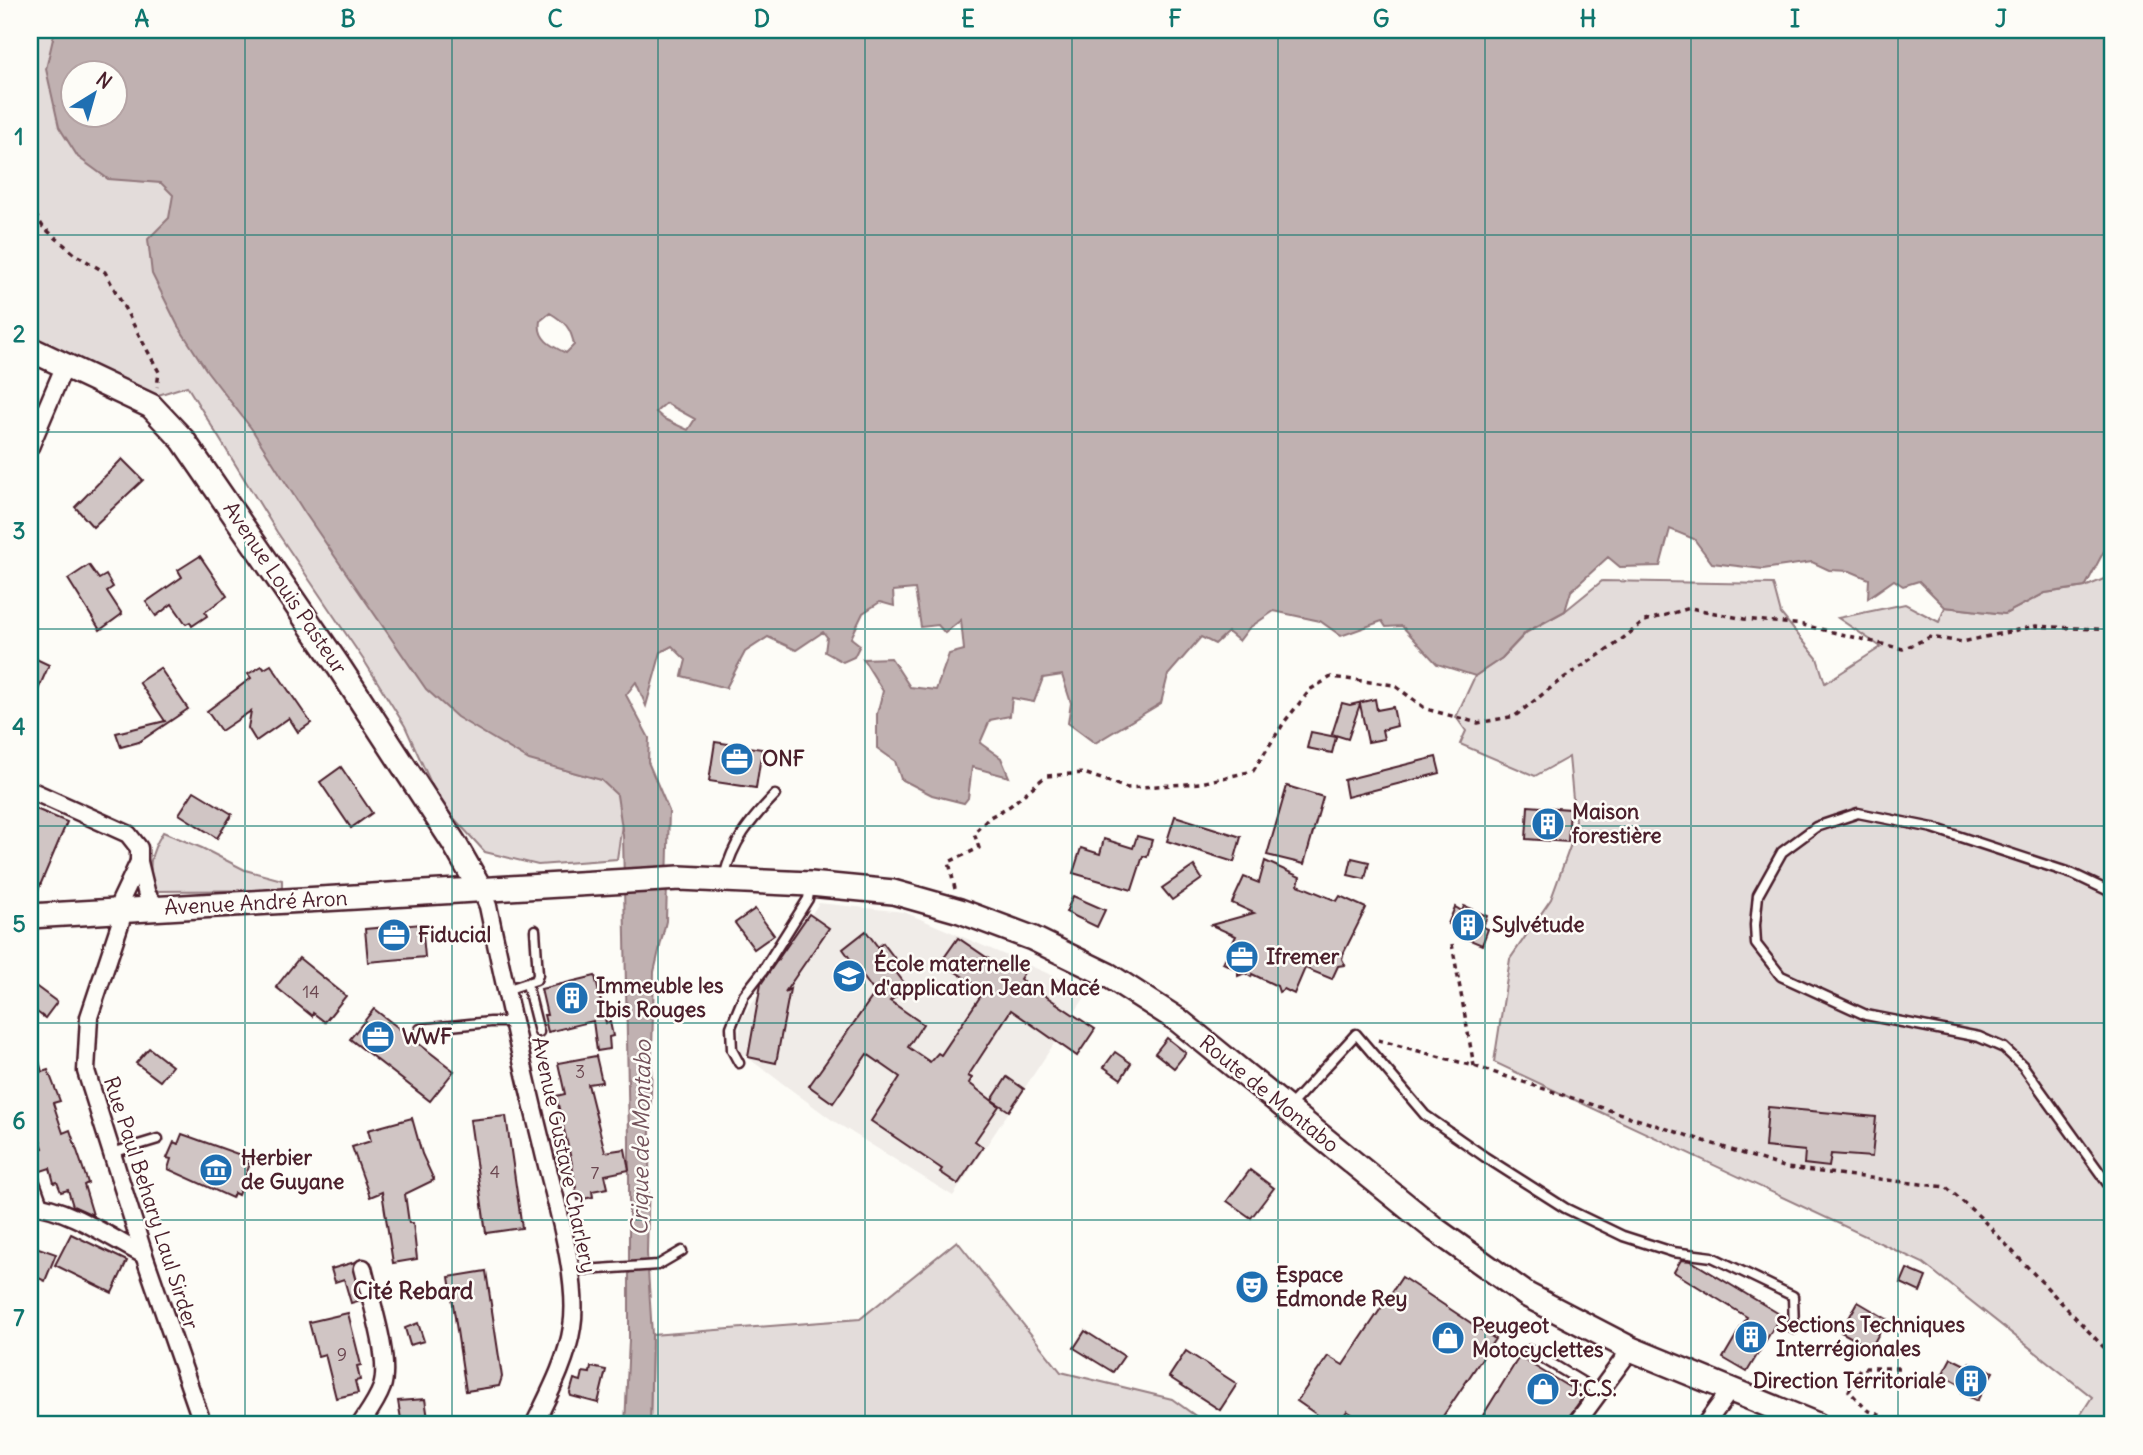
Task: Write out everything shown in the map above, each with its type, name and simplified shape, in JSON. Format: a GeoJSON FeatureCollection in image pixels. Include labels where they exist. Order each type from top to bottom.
{"type":"FeatureCollection","features":[{"type":"Feature","properties":{"kind":"main road","name":"Avenue Louis Pasteur"},"geometry":{"type":"LineString","coordinates":[[30,349],[151,405],[183,440],[339,667],[454,843],[481,890]]}},
{"type":"Feature","properties":{"kind":"main road","name":"Route de Montabo"},"geometry":{"type":"LineString","coordinates":[[481,890],[680,878],[810,884],[893,892],[960,911],[1032,938],[1108,975],[1178,1020],[1436,1230],[1527,1295],[1631,1349],[1817,1425]]}},
{"type":"Feature","properties":{"kind":"main road","name":"Avenue André Aron"},"geometry":{"type":"LineString","coordinates":[[30,916],[481,890]]}},
{"type":"Feature","properties":{"kind":"street"},"geometry":{"type":"LineString","coordinates":[[30,447],[65,365]]}},
{"type":"Feature","properties":{"kind":"street"},"geometry":{"type":"LineString","coordinates":[[30,790],[128,834],[139,848],[139,862],[147,895],[159,909]]}},
{"type":"Feature","properties":{"kind":"street","name":"Rue Paul Behary Laul Sirder"},"geometry":{"type":"LineString","coordinates":[[139,862],[120,902],[121,921],[89,1017],[86,1071],[144,1255],[203,1425]]}},
{"type":"Feature","properties":{"kind":"street","name":"Avenue Gustave Charlery"},"geometry":{"type":"LineString","coordinates":[[481,890],[488,906],[569,1271],[573,1300],[572,1327],[554,1383],[534,1425]]}},
{"type":"Feature","properties":{"kind":"street"},"geometry":{"type":"LineString","coordinates":[[30,1180],[35,1205],[69,1216],[144,1255]]}},
{"type":"Feature","properties":{"kind":"street"},"geometry":{"type":"LineString","coordinates":[[360,1425],[377,1399],[386,1366],[363,1268]]}},
{"type":"Feature","properties":{"kind":"street"},"geometry":{"type":"LineString","coordinates":[[1575,1425],[1631,1349]]}},
{"type":"Feature","properties":{"kind":"street"},"geometry":{"type":"LineString","coordinates":[[1705,1425],[1731,1389]]}},
{"type":"Feature","properties":{"kind":"lane"},"geometry":{"type":"LineString","coordinates":[[723,879],[729,857],[741,834],[775,795]]}},
{"type":"Feature","properties":{"kind":"lane"},"geometry":{"type":"LineString","coordinates":[[2113,893],[2073,874],[1933,828],[1858,813],[1816,827],[1782,852],[1758,895],[1755,925],[1756,944],[1781,976],[1866,1015],[1979,1037],[2004,1048],[2022,1066],[2113,1191]]}},
{"type":"Feature","properties":{"kind":"lane"},"geometry":{"type":"LineString","coordinates":[[739,1063],[732,1050],[732,1027],[744,995],[762,972],[808,899],[810,884]]}},
{"type":"Feature","properties":{"kind":"lane"},"geometry":{"type":"LineString","coordinates":[[506,990],[536,980],[535,930]]}},
{"type":"Feature","properties":{"kind":"lane"},"geometry":{"type":"LineString","coordinates":[[527,984],[539,1032]]}},
{"type":"Feature","properties":{"kind":"lane"},"geometry":{"type":"LineString","coordinates":[[420,1029],[513,1022]]}},
{"type":"Feature","properties":{"kind":"lane"},"geometry":{"type":"LineString","coordinates":[[1287,1109],[1356,1034],[1425,1115],[1485,1157],[1565,1208],[1623,1236],[1673,1252],[1712,1257],[1793,1296],[1794,1329]]}},
{"type":"Feature","properties":{"kind":"lane"},"geometry":{"type":"LineString","coordinates":[[112,1153],[158,1139]]}},
{"type":"Feature","properties":{"kind":"lane"},"geometry":{"type":"LineString","coordinates":[[569,1271],[658,1265],[682,1251]]}},
{"type":"Feature","properties":{"kind":"lane"},"geometry":{"type":"LineString","coordinates":[[1529,1350],[1599,1392]]}},
{"type":"Feature","properties":{"kind":"path"},"geometry":{"type":"LineString","coordinates":[[30,206],[43,227],[76,256],[105,272],[159,372],[151,405]]}},
{"type":"Feature","properties":{"kind":"path"},"geometry":{"type":"LineString","coordinates":[[960,911],[949,862],[979,848],[974,833],[990,817],[1010,806],[1045,776],[1084,773],[1127,788],[1201,783],[1253,771],[1285,721],[1311,689],[1331,677],[1394,685],[1426,709],[1478,723],[1515,716],[1562,678],[1645,621],[1690,608],[1744,619],[1803,625],[1903,649],[1930,637],[1962,642],[2036,626],[2113,630]]}},
{"type":"Feature","properties":{"kind":"path"},"geometry":{"type":"LineString","coordinates":[[1452,944],[1474,1066]]}},
{"type":"Feature","properties":{"kind":"path"},"geometry":{"type":"LineString","coordinates":[[1356,1034],[1474,1066],[1787,1168],[1946,1187],[1980,1217],[2113,1357]]}},
{"type":"Feature","properties":{"kind":"path"},"geometry":{"type":"LineString","coordinates":[[1899,1368],[1860,1368],[1849,1391],[1867,1410],[1904,1425]]}},
{"type":"Feature","properties":{"kind":"shaded area"},"geometry":{"type":"Polygon","coordinates":[[[30,30],[140,30],[124,60],[60,60],[60,130],[128,130],[589,662],[625,804],[617,859],[538,865],[485,852],[440,803],[405,726],[277,532],[187,386],[155,396],[30,340],[30,30]]]}},
{"type":"Feature","properties":{"kind":"shaded area"},"geometry":{"type":"Polygon","coordinates":[[[2113,566],[2113,1425],[2074,1425],[2092,1397],[1923,1263],[1494,1062],[1510,959],[1551,899],[1576,830],[1569,757],[1535,776],[1460,744],[1466,731],[1456,717],[1475,676],[1502,658],[1526,633],[1565,611],[1602,581],[1773,584],[1781,614],[1817,658],[1825,683],[1881,647],[1838,618],[1905,604],[1939,622],[1945,607],[2005,614],[2045,593],[2085,587],[2104,579],[2113,566]]]}},
{"type":"Feature","properties":{"kind":"shaded area"},"geometry":{"type":"Polygon","coordinates":[[[163,832],[245,870],[282,880],[282,890],[154,891],[151,860],[163,832]]]}},
{"type":"Feature","properties":{"kind":"shaded area"},"geometry":{"type":"Polygon","coordinates":[[[819,903],[904,912],[1089,991],[953,1196],[832,1120],[740,1052],[742,1018],[819,903]]]}},
{"type":"Feature","properties":{"kind":"shaded area"},"geometry":{"type":"Polygon","coordinates":[[[957,1241],[1061,1372],[1172,1399],[1208,1425],[650,1425],[652,1335],[860,1319],[957,1241]]]}},
{"type":"Feature","properties":{"kind":"water","name":"Crique de Montabo"},"geometry":{"type":"Polygon","coordinates":[[[55,30],[2113,30],[2113,534],[2085,587],[2045,593],[2005,614],[1945,607],[1919,581],[1903,586],[1894,580],[1868,598],[1869,579],[1850,571],[1829,570],[1812,562],[1763,569],[1712,563],[1694,539],[1670,529],[1660,566],[1620,567],[1608,557],[1571,591],[1565,611],[1526,632],[1502,658],[1475,676],[1437,664],[1402,626],[1386,627],[1382,621],[1341,636],[1320,621],[1274,611],[1249,628],[1239,641],[1228,632],[1215,644],[1201,637],[1168,675],[1161,703],[1095,743],[1068,723],[1071,703],[1062,675],[1043,678],[1034,702],[1012,698],[1010,716],[990,720],[980,743],[1001,758],[1009,777],[972,767],[968,798],[964,803],[932,795],[901,779],[895,761],[877,748],[877,714],[883,691],[863,659],[891,658],[910,687],[936,690],[949,654],[964,650],[961,620],[945,633],[938,625],[921,627],[915,589],[893,591],[894,606],[880,602],[863,613],[851,638],[860,645],[854,657],[843,662],[825,652],[827,637],[823,632],[796,650],[768,637],[745,652],[726,688],[682,676],[686,660],[672,646],[661,652],[646,706],[636,682],[626,695],[649,738],[648,762],[669,811],[666,921],[654,972],[647,1253],[652,1335],[650,1425],[625,1425],[629,1340],[629,1139],[623,835],[617,795],[601,780],[529,760],[457,717],[426,689],[305,513],[251,428],[207,371],[178,326],[152,274],[148,239],[169,218],[173,195],[161,183],[108,179],[78,157],[61,130],[130,130],[130,60],[60,60],[59,127],[46,69],[55,30]],[[550,313],[540,321],[541,333],[550,345],[566,353],[574,345],[571,334],[563,323],[550,313]],[[666,403],[656,412],[664,419],[688,430],[695,419],[666,403]]]}},
{"type":"Feature","properties":{"kind":"building"},"geometry":{"type":"Polygon","coordinates":[[[122,459],[143,480],[93,527],[75,507],[122,459]]]}},
{"type":"Feature","properties":{"kind":"building"},"geometry":{"type":"Polygon","coordinates":[[[200,556],[227,596],[205,612],[207,616],[192,626],[190,622],[186,624],[172,604],[156,616],[146,602],[182,577],[178,570],[200,556]]]}},
{"type":"Feature","properties":{"kind":"building"},"geometry":{"type":"Polygon","coordinates":[[[89,565],[99,579],[106,575],[113,587],[107,591],[122,614],[100,630],[68,579],[89,565]]]}},
{"type":"Feature","properties":{"kind":"building"},"geometry":{"type":"Polygon","coordinates":[[[30,656],[49,665],[30,708],[30,656]]]}},
{"type":"Feature","properties":{"kind":"building"},"geometry":{"type":"Polygon","coordinates":[[[271,665],[311,723],[298,732],[289,718],[256,741],[248,728],[251,711],[221,731],[207,711],[251,678],[248,674],[262,666],[264,669],[271,665]]]}},
{"type":"Feature","properties":{"kind":"building"},"geometry":{"type":"Polygon","coordinates":[[[160,668],[188,709],[139,742],[121,747],[116,733],[165,721],[139,682],[160,668]]]}},
{"type":"Feature","properties":{"kind":"building"},"geometry":{"type":"Polygon","coordinates":[[[1375,699],[1377,710],[1393,707],[1397,726],[1382,730],[1384,739],[1368,742],[1360,704],[1348,739],[1332,734],[1342,703],[1350,705],[1375,699]]]}},
{"type":"Feature","properties":{"kind":"building"},"geometry":{"type":"Polygon","coordinates":[[[1311,732],[1336,737],[1332,753],[1307,748],[1311,732]]]}},
{"type":"Feature","properties":{"kind":"building","name":"ONF"},"geometry":{"type":"Polygon","coordinates":[[[715,742],[762,749],[756,788],[709,781],[715,742]]]}},
{"type":"Feature","properties":{"kind":"building"},"geometry":{"type":"Polygon","coordinates":[[[1436,757],[1440,773],[1347,797],[1344,780],[1436,757]]]}},
{"type":"Feature","properties":{"kind":"building"},"geometry":{"type":"Polygon","coordinates":[[[341,767],[372,813],[351,828],[320,782],[341,767]]]}},
{"type":"Feature","properties":{"kind":"building"},"geometry":{"type":"Polygon","coordinates":[[[1287,786],[1323,797],[1304,864],[1267,855],[1287,786]]]}},
{"type":"Feature","properties":{"kind":"building"},"geometry":{"type":"Polygon","coordinates":[[[194,791],[232,814],[217,838],[179,814],[194,791]]]}},
{"type":"Feature","properties":{"kind":"building","name":"Maison forestière"},"geometry":{"type":"Polygon","coordinates":[[[1528,806],[1570,809],[1568,842],[1526,839],[1528,806]]]}},
{"type":"Feature","properties":{"kind":"building"},"geometry":{"type":"Polygon","coordinates":[[[36,809],[67,822],[33,902],[30,902],[30,823],[36,809]]]}},
{"type":"Feature","properties":{"kind":"building"},"geometry":{"type":"Polygon","coordinates":[[[1175,816],[1241,837],[1234,862],[1167,841],[1175,816]]]}},
{"type":"Feature","properties":{"kind":"building"},"geometry":{"type":"Polygon","coordinates":[[[1137,836],[1152,840],[1147,857],[1143,856],[1132,890],[1073,873],[1081,848],[1100,854],[1104,839],[1133,848],[1137,836]]]}},
{"type":"Feature","properties":{"kind":"building"},"geometry":{"type":"Polygon","coordinates":[[[1352,858],[1369,862],[1365,879],[1348,875],[1352,858]]]}},
{"type":"Feature","properties":{"kind":"building"},"geometry":{"type":"Polygon","coordinates":[[[1265,861],[1300,877],[1298,885],[1337,901],[1340,896],[1366,908],[1344,952],[1342,959],[1345,965],[1338,966],[1332,979],[1305,968],[1294,994],[1284,989],[1279,992],[1277,986],[1252,974],[1251,977],[1245,973],[1238,976],[1238,970],[1223,963],[1236,936],[1211,925],[1254,913],[1232,903],[1244,877],[1259,883],[1265,861]]]}},
{"type":"Feature","properties":{"kind":"building"},"geometry":{"type":"Polygon","coordinates":[[[1194,866],[1202,879],[1172,900],[1162,888],[1194,866]]]}},
{"type":"Feature","properties":{"kind":"building"},"geometry":{"type":"Polygon","coordinates":[[[1073,896],[1105,910],[1097,927],[1066,912],[1073,896]]]}},
{"type":"Feature","properties":{"kind":"building","name":"Sylvétude"},"geometry":{"type":"Polygon","coordinates":[[[1464,906],[1487,916],[1483,927],[1488,929],[1482,945],[1453,933],[1456,927],[1448,924],[1455,907],[1462,911],[1464,906]]]}},
{"type":"Feature","properties":{"kind":"building"},"geometry":{"type":"Polygon","coordinates":[[[755,909],[774,935],[754,949],[735,923],[755,909]]]}},
{"type":"Feature","properties":{"kind":"building"},"geometry":{"type":"Polygon","coordinates":[[[809,914],[829,928],[785,992],[790,989],[776,1063],[748,1057],[761,984],[809,914]]]}},
{"type":"Feature","properties":{"kind":"building"},"geometry":{"type":"Polygon","coordinates":[[[422,924],[425,957],[368,962],[365,929],[422,924]]]}},
{"type":"Feature","properties":{"kind":"building"},"geometry":{"type":"Polygon","coordinates":[[[866,931],[878,947],[883,943],[902,968],[896,972],[908,988],[890,1001],[923,1024],[908,1047],[930,1062],[938,1053],[941,1055],[984,991],[941,962],[958,938],[1008,972],[1013,964],[1025,971],[1020,979],[1095,1029],[1077,1056],[1011,1010],[968,1076],[972,1078],[969,1083],[999,1106],[975,1141],[983,1147],[958,1184],[940,1172],[942,1169],[871,1121],[900,1077],[867,1054],[833,1103],[809,1086],[875,993],[843,949],[866,931]]]}},
{"type":"Feature","properties":{"kind":"building"},"geometry":{"type":"Polygon","coordinates":[[[299,958],[346,996],[325,1022],[313,1013],[312,1016],[276,987],[299,958]]]}},
{"type":"Feature","properties":{"kind":"building","name":"Immeuble les Ibis Rouges"},"geometry":{"type":"Polygon","coordinates":[[[595,976],[606,1023],[610,1022],[613,1036],[609,1037],[610,1049],[597,1051],[593,1021],[548,1032],[541,989],[595,976]]]}},
{"type":"Feature","properties":{"kind":"building"},"geometry":{"type":"Polygon","coordinates":[[[30,982],[57,1002],[45,1018],[30,1007],[30,982]]]}},
{"type":"Feature","properties":{"kind":"building"},"geometry":{"type":"Polygon","coordinates":[[[374,1009],[454,1071],[430,1101],[350,1039],[374,1009]]]}},
{"type":"Feature","properties":{"kind":"building"},"geometry":{"type":"Polygon","coordinates":[[[1167,1038],[1186,1053],[1174,1068],[1155,1053],[1167,1038]]]}},
{"type":"Feature","properties":{"kind":"building"},"geometry":{"type":"Polygon","coordinates":[[[30,1043],[34,1043],[42,1072],[48,1070],[60,1101],[53,1103],[63,1133],[70,1130],[88,1183],[84,1185],[93,1215],[73,1206],[68,1190],[61,1192],[57,1182],[54,1183],[50,1168],[38,1172],[31,1152],[43,1148],[30,1110],[30,1043]]]}},
{"type":"Feature","properties":{"kind":"building"},"geometry":{"type":"Polygon","coordinates":[[[149,1048],[172,1066],[160,1081],[136,1063],[149,1048]]]}},
{"type":"Feature","properties":{"kind":"building"},"geometry":{"type":"Polygon","coordinates":[[[1115,1052],[1131,1063],[1121,1079],[1104,1067],[1115,1052]]]}},
{"type":"Feature","properties":{"kind":"building"},"geometry":{"type":"Polygon","coordinates":[[[596,1056],[602,1082],[588,1084],[605,1152],[625,1149],[629,1170],[605,1175],[608,1188],[592,1191],[593,1197],[578,1200],[556,1096],[565,1094],[558,1063],[596,1056]]]}},
{"type":"Feature","properties":{"kind":"building"},"geometry":{"type":"Polygon","coordinates":[[[1007,1077],[1024,1089],[1009,1111],[992,1100],[1007,1077]]]}},
{"type":"Feature","properties":{"kind":"building"},"geometry":{"type":"Polygon","coordinates":[[[1768,1107],[1876,1117],[1872,1157],[1831,1154],[1829,1167],[1804,1164],[1805,1151],[1765,1147],[1768,1107]]]}},
{"type":"Feature","properties":{"kind":"building"},"geometry":{"type":"Polygon","coordinates":[[[506,1116],[522,1228],[486,1233],[470,1120],[506,1116]]]}},
{"type":"Feature","properties":{"kind":"building"},"geometry":{"type":"Polygon","coordinates":[[[412,1118],[422,1154],[434,1180],[405,1194],[409,1223],[413,1223],[417,1259],[393,1263],[382,1192],[370,1197],[352,1147],[371,1141],[368,1130],[412,1118]]]}},
{"type":"Feature","properties":{"kind":"building","name":"Herbier de Guyane"},"geometry":{"type":"Polygon","coordinates":[[[182,1134],[249,1158],[246,1163],[250,1164],[238,1195],[234,1193],[232,1198],[168,1169],[171,1159],[167,1158],[174,1142],[178,1144],[182,1134]]]}},
{"type":"Feature","properties":{"kind":"building"},"geometry":{"type":"Polygon","coordinates":[[[1250,1170],[1274,1188],[1251,1218],[1227,1201],[1250,1170]]]}},
{"type":"Feature","properties":{"kind":"building"},"geometry":{"type":"Polygon","coordinates":[[[71,1234],[127,1261],[112,1293],[55,1265],[71,1234]]]}},
{"type":"Feature","properties":{"kind":"building"},"geometry":{"type":"Polygon","coordinates":[[[30,1245],[56,1254],[45,1281],[30,1274],[30,1245]]]}},
{"type":"Feature","properties":{"kind":"building","name":"Sections Techniques Interrégionales"},"geometry":{"type":"Polygon","coordinates":[[[1681,1260],[1691,1261],[1781,1315],[1747,1372],[1723,1358],[1747,1317],[1674,1272],[1681,1260]]]}},
{"type":"Feature","properties":{"kind":"building"},"geometry":{"type":"Polygon","coordinates":[[[355,1262],[353,1271],[361,1300],[351,1303],[344,1279],[335,1282],[331,1269],[355,1262]]]}},
{"type":"Feature","properties":{"kind":"building"},"geometry":{"type":"Polygon","coordinates":[[[1907,1269],[1926,1277],[1920,1292],[1901,1283],[1907,1269]]]}},
{"type":"Feature","properties":{"kind":"building"},"geometry":{"type":"Polygon","coordinates":[[[486,1271],[502,1377],[499,1386],[466,1391],[449,1277],[486,1271]]]}},
{"type":"Feature","properties":{"kind":"building"},"geometry":{"type":"Polygon","coordinates":[[[1402,1277],[1495,1339],[1437,1425],[1369,1425],[1347,1411],[1337,1425],[1332,1425],[1297,1401],[1328,1356],[1343,1365],[1402,1277]]]}},
{"type":"Feature","properties":{"kind":"building"},"geometry":{"type":"Polygon","coordinates":[[[1858,1302],[1887,1319],[1871,1348],[1841,1332],[1858,1302]]]}},
{"type":"Feature","properties":{"kind":"building"},"geometry":{"type":"Polygon","coordinates":[[[348,1313],[361,1365],[357,1366],[360,1380],[355,1381],[358,1393],[336,1398],[325,1354],[318,1356],[309,1322],[348,1313]]]}},
{"type":"Feature","properties":{"kind":"building"},"geometry":{"type":"Polygon","coordinates":[[[418,1323],[424,1341],[410,1345],[405,1328],[418,1323]]]}},
{"type":"Feature","properties":{"kind":"building"},"geometry":{"type":"Polygon","coordinates":[[[1085,1331],[1124,1356],[1113,1372],[1074,1348],[1085,1331]]]}},
{"type":"Feature","properties":{"kind":"building"},"geometry":{"type":"Polygon","coordinates":[[[1186,1351],[1237,1384],[1220,1410],[1169,1377],[1186,1351]]]}},
{"type":"Feature","properties":{"kind":"building"},"geometry":{"type":"Polygon","coordinates":[[[1519,1357],[1584,1396],[1565,1425],[1477,1425],[1519,1357]]]}},
{"type":"Feature","properties":{"kind":"building","name":"Direction Territoriale"},"geometry":{"type":"Polygon","coordinates":[[[1951,1358],[1967,1366],[1969,1363],[1977,1368],[1978,1364],[1993,1372],[1977,1401],[1962,1393],[1965,1387],[1942,1375],[1951,1358]]]}},
{"type":"Feature","properties":{"kind":"building"},"geometry":{"type":"Polygon","coordinates":[[[591,1367],[606,1370],[598,1403],[571,1396],[570,1393],[574,1379],[581,1381],[583,1372],[590,1373],[591,1367]]]}},
{"type":"Feature","properties":{"kind":"building"},"geometry":{"type":"Polygon","coordinates":[[[425,1399],[429,1425],[402,1425],[398,1401],[425,1399]]]}},
{"type":"Feature","properties":{"kind":"place","name":"ONF"},"geometry":{"type":"Point","coordinates":[737,759]}},
{"type":"Feature","properties":{"kind":"place","name":"Maison forestière"},"geometry":{"type":"Point","coordinates":[1548,824]}},
{"type":"Feature","properties":{"kind":"place","name":"Sylvétude"},"geometry":{"type":"Point","coordinates":[1468,925]}},
{"type":"Feature","properties":{"kind":"place","name":"Fiducial"},"geometry":{"type":"Point","coordinates":[394,935]}},
{"type":"Feature","properties":{"kind":"place","name":"Ifremer"},"geometry":{"type":"Point","coordinates":[1242,957]}},
{"type":"Feature","properties":{"kind":"place","name":"École maternelle d'application Jean Macé"},"geometry":{"type":"Point","coordinates":[849,976]}},
{"type":"Feature","properties":{"kind":"place","name":"Immeuble les Ibis Rouges"},"geometry":{"type":"Point","coordinates":[572,998]}},
{"type":"Feature","properties":{"kind":"place","name":"WWF"},"geometry":{"type":"Point","coordinates":[378,1037]}},
{"type":"Feature","properties":{"kind":"place","name":"Herbier de Guyane"},"geometry":{"type":"Point","coordinates":[216,1170]}},
{"type":"Feature","properties":{"kind":"place","name":"Espace Edmonde Rey"},"geometry":{"type":"Point","coordinates":[1252,1287]}},
{"type":"Feature","properties":{"kind":"place","name":"Sections Techniques Interrégionales"},"geometry":{"type":"Point","coordinates":[1751,1337]}},
{"type":"Feature","properties":{"kind":"place","name":"Peugeot Motocyclettes"},"geometry":{"type":"Point","coordinates":[1448,1338]}},
{"type":"Feature","properties":{"kind":"place","name":"Direction Territoriale"},"geometry":{"type":"Point","coordinates":[1971,1381]}},
{"type":"Feature","properties":{"kind":"place","name":"J.C.S."},"geometry":{"type":"Point","coordinates":[1543,1389]}},
{"type":"Feature","properties":{"kind":"district","name":"Cité Rebard"},"geometry":{"type":"Point","coordinates":[413,1291]}}]}
